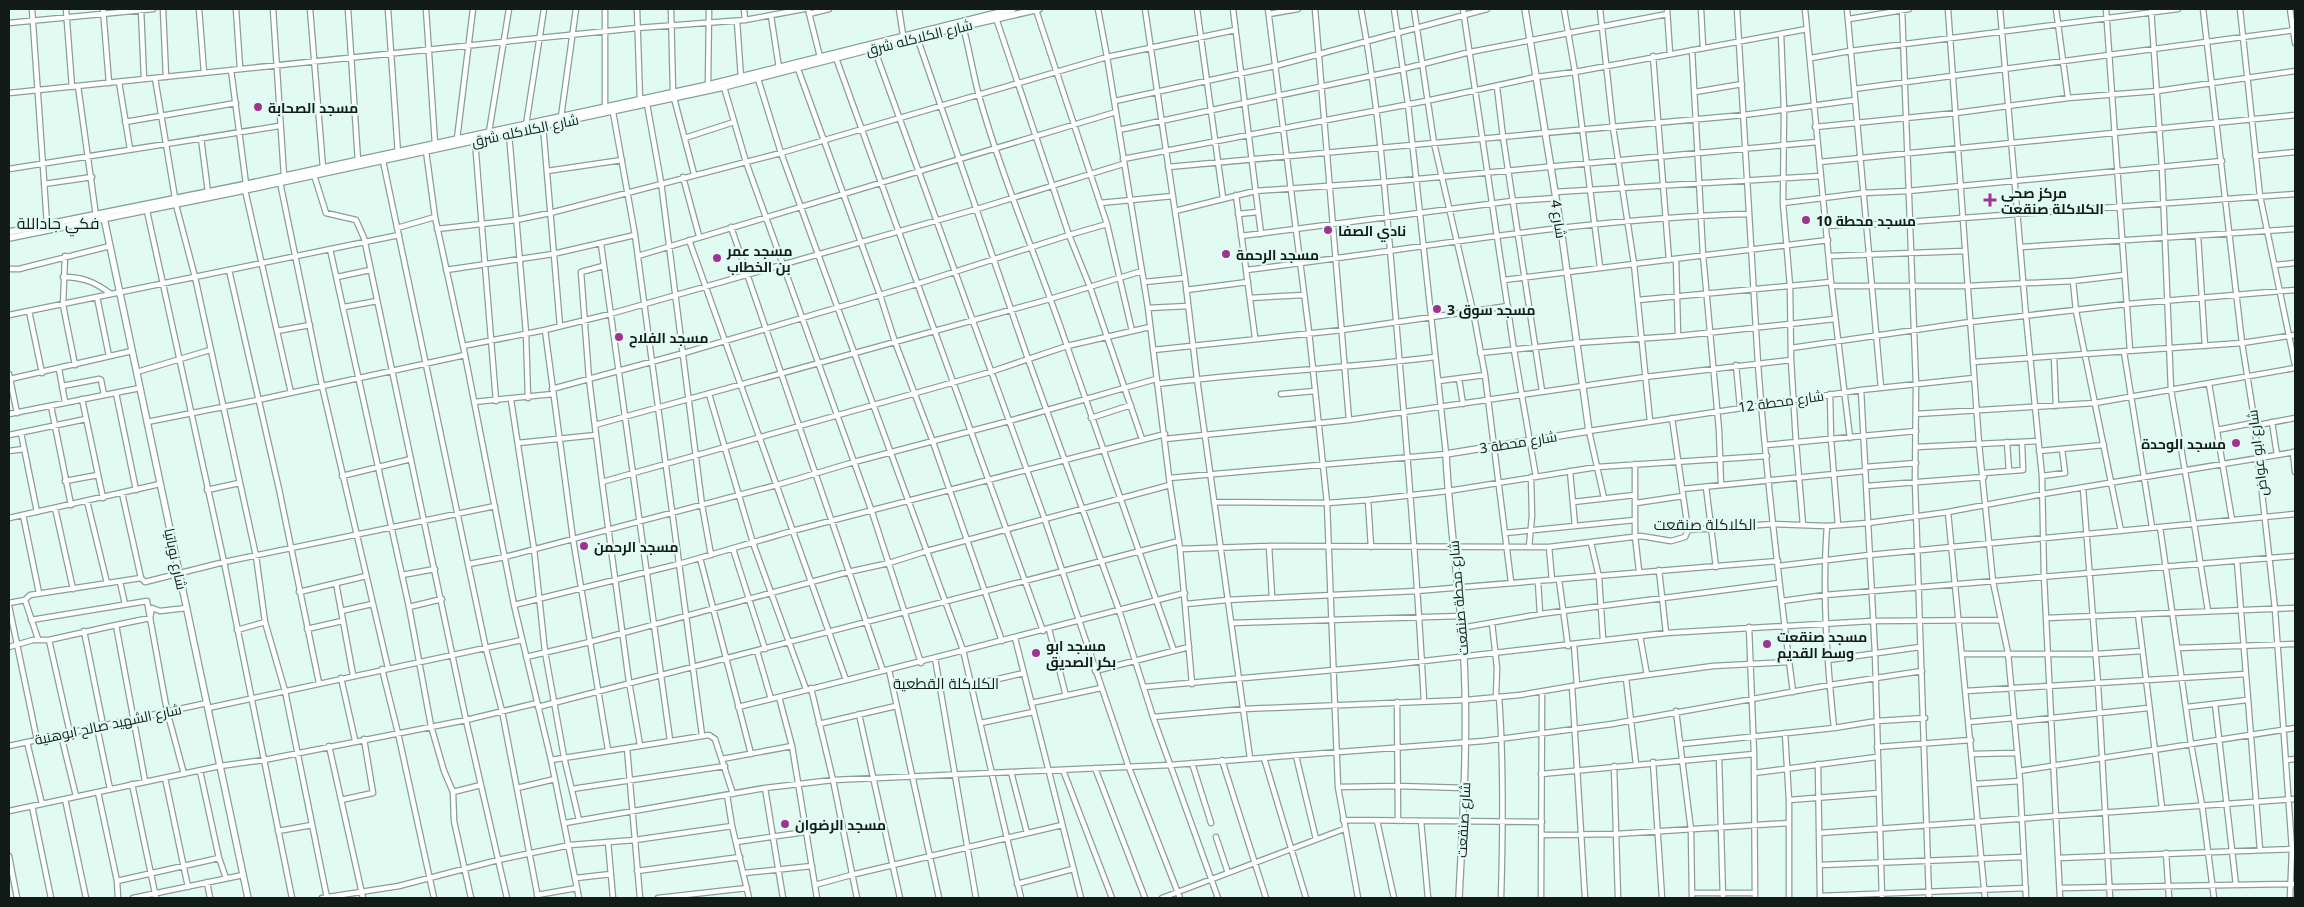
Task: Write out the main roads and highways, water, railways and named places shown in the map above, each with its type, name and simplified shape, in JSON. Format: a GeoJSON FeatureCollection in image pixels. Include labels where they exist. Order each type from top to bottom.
{"type":"FeatureCollection","features":[{"type":"Feature","properties":{"kind":"place","name":"مسجد الصحابة"},"geometry":{"type":"Point","coordinates":[258,107]}},
{"type":"Feature","properties":{"kind":"place","name":"مركز صحي الكلاكلة صنقعت"},"geometry":{"type":"Point","coordinates":[1990,200]}},
{"type":"Feature","properties":{"kind":"place","name":"مسجد محطة 10"},"geometry":{"type":"Point","coordinates":[1806,220]}},
{"type":"Feature","properties":{"kind":"place","name":"نادي الصفا"},"geometry":{"type":"Point","coordinates":[1328,230]}},
{"type":"Feature","properties":{"kind":"place","name":"مسجد الرحمة"},"geometry":{"type":"Point","coordinates":[1226,254]}},
{"type":"Feature","properties":{"kind":"place","name":"مسجد عمر بن الخطاب"},"geometry":{"type":"Point","coordinates":[717,258]}},
{"type":"Feature","properties":{"kind":"place","name":"مسجد سوق 3"},"geometry":{"type":"Point","coordinates":[1437,309]}},
{"type":"Feature","properties":{"kind":"place","name":"مسجد الفلاح"},"geometry":{"type":"Point","coordinates":[619,337]}},
{"type":"Feature","properties":{"kind":"place","name":"مسجد الوحدة"},"geometry":{"type":"Point","coordinates":[2236,443]}},
{"type":"Feature","properties":{"kind":"place","name":"مسجد الرحمن"},"geometry":{"type":"Point","coordinates":[584,546]}},
{"type":"Feature","properties":{"kind":"place","name":"مسجد صنقعت وسط القديم"},"geometry":{"type":"Point","coordinates":[1767,644]}},
{"type":"Feature","properties":{"kind":"place","name":"مسجد ابو بكر الصديق"},"geometry":{"type":"Point","coordinates":[1036,653]}},
{"type":"Feature","properties":{"kind":"place","name":"مسجد الرضوان"},"geometry":{"type":"Point","coordinates":[785,824]}},
{"type":"Feature","properties":{"kind":"district","name":"فكي جاداللة"},"geometry":{"type":"Point","coordinates":[58,223]}},
{"type":"Feature","properties":{"kind":"district","name":"الكلاكلة صنقعت"},"geometry":{"type":"Point","coordinates":[1705,524]}},
{"type":"Feature","properties":{"kind":"district","name":"الكلاكلة القطعية"},"geometry":{"type":"Point","coordinates":[946,683]}}]}
